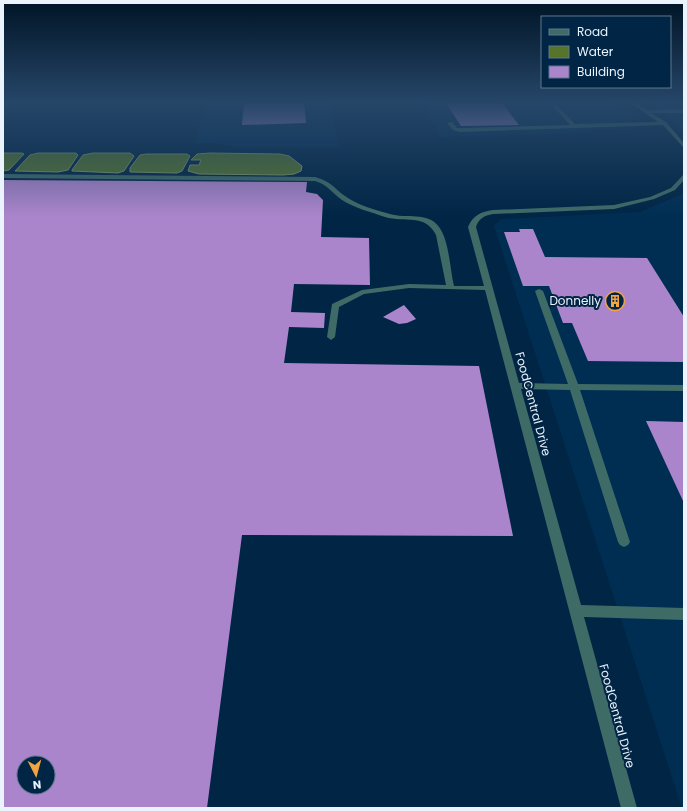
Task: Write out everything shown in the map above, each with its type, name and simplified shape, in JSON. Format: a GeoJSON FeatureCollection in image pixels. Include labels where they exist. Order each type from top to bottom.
{"type":"FeatureCollection","features":[{"type":"Feature","properties":{"kind":"street"},"geometry":{"type":"LineString","coordinates":[[3,176],[315,179],[326,181],[345,200],[391,217],[426,220],[437,227],[440,235],[450,288]]}},
{"type":"Feature","properties":{"kind":"street","name":"FoodCentral Drive"},"geometry":{"type":"LineString","coordinates":[[629,808],[487,288],[472,227],[474,219],[481,214],[510,210],[614,207],[652,198],[673,189],[684,176]]}},
{"type":"Feature","properties":{"kind":"street"},"geometry":{"type":"LineString","coordinates":[[331,336],[335,306],[362,292],[409,286],[487,288]]}},
{"type":"Feature","properties":{"kind":"street"},"geometry":{"type":"LineString","coordinates":[[539,291],[574,387],[624,542]]}},
{"type":"Feature","properties":{"kind":"street"},"geometry":{"type":"LineString","coordinates":[[514,386],[684,388]]}},
{"type":"Feature","properties":{"kind":"street"},"geometry":{"type":"LineString","coordinates":[[576,611],[684,614]]}},
{"type":"Feature","properties":{"kind":"shaded area"},"geometry":{"type":"Polygon","coordinates":[[[196,141],[338,141],[339,147],[238,147],[215,143],[195,143],[196,141]]]}},
{"type":"Feature","properties":{"kind":"shaded area"},"geometry":{"type":"Polygon","coordinates":[[[684,193],[684,808],[682,808],[494,226],[501,219],[640,212],[684,193]]]}},
{"type":"Feature","properties":{"kind":"water"},"geometry":{"type":"Polygon","coordinates":[[[3,153],[24,154],[9,170],[3,171],[3,153]]]}},
{"type":"Feature","properties":{"kind":"water"},"geometry":{"type":"Polygon","coordinates":[[[38,153],[76,153],[78,155],[68,170],[58,172],[15,171],[30,155],[38,153]]]}},
{"type":"Feature","properties":{"kind":"water"},"geometry":{"type":"Polygon","coordinates":[[[93,153],[130,153],[134,156],[124,171],[118,173],[72,171],[83,155],[93,153]]]}},
{"type":"Feature","properties":{"kind":"water"},"geometry":{"type":"Polygon","coordinates":[[[187,154],[190,156],[182,171],[177,173],[130,172],[130,168],[140,155],[187,154]]]}},
{"type":"Feature","properties":{"kind":"water"},"geometry":{"type":"Polygon","coordinates":[[[197,154],[280,154],[289,156],[302,166],[301,171],[294,174],[283,175],[199,174],[188,171],[190,165],[199,165],[201,160],[191,160],[197,154]]]}},
{"type":"Feature","properties":{"kind":"building"},"geometry":{"type":"Polygon","coordinates":[[[3,180],[307,182],[306,192],[317,194],[323,200],[321,237],[369,238],[370,285],[294,284],[291,312],[325,313],[324,328],[289,327],[284,363],[479,366],[513,536],[242,535],[207,808],[3,808],[3,180]]]}},
{"type":"Feature","properties":{"kind":"building","name":"Donnelly"},"geometry":{"type":"Polygon","coordinates":[[[519,229],[533,229],[545,257],[647,258],[684,317],[684,362],[588,361],[572,323],[563,323],[549,286],[523,286],[504,232],[520,232],[519,229]]]}},
{"type":"Feature","properties":{"kind":"building"},"geometry":{"type":"Polygon","coordinates":[[[404,305],[416,319],[407,323],[399,324],[383,317],[404,305]]]}},
{"type":"Feature","properties":{"kind":"building"},"geometry":{"type":"Polygon","coordinates":[[[646,421],[684,422],[684,503],[646,421]]]}},
{"type":"Feature","properties":{"kind":"place","name":"Donnelly"},"geometry":{"type":"Point","coordinates":[615,301]}}]}
